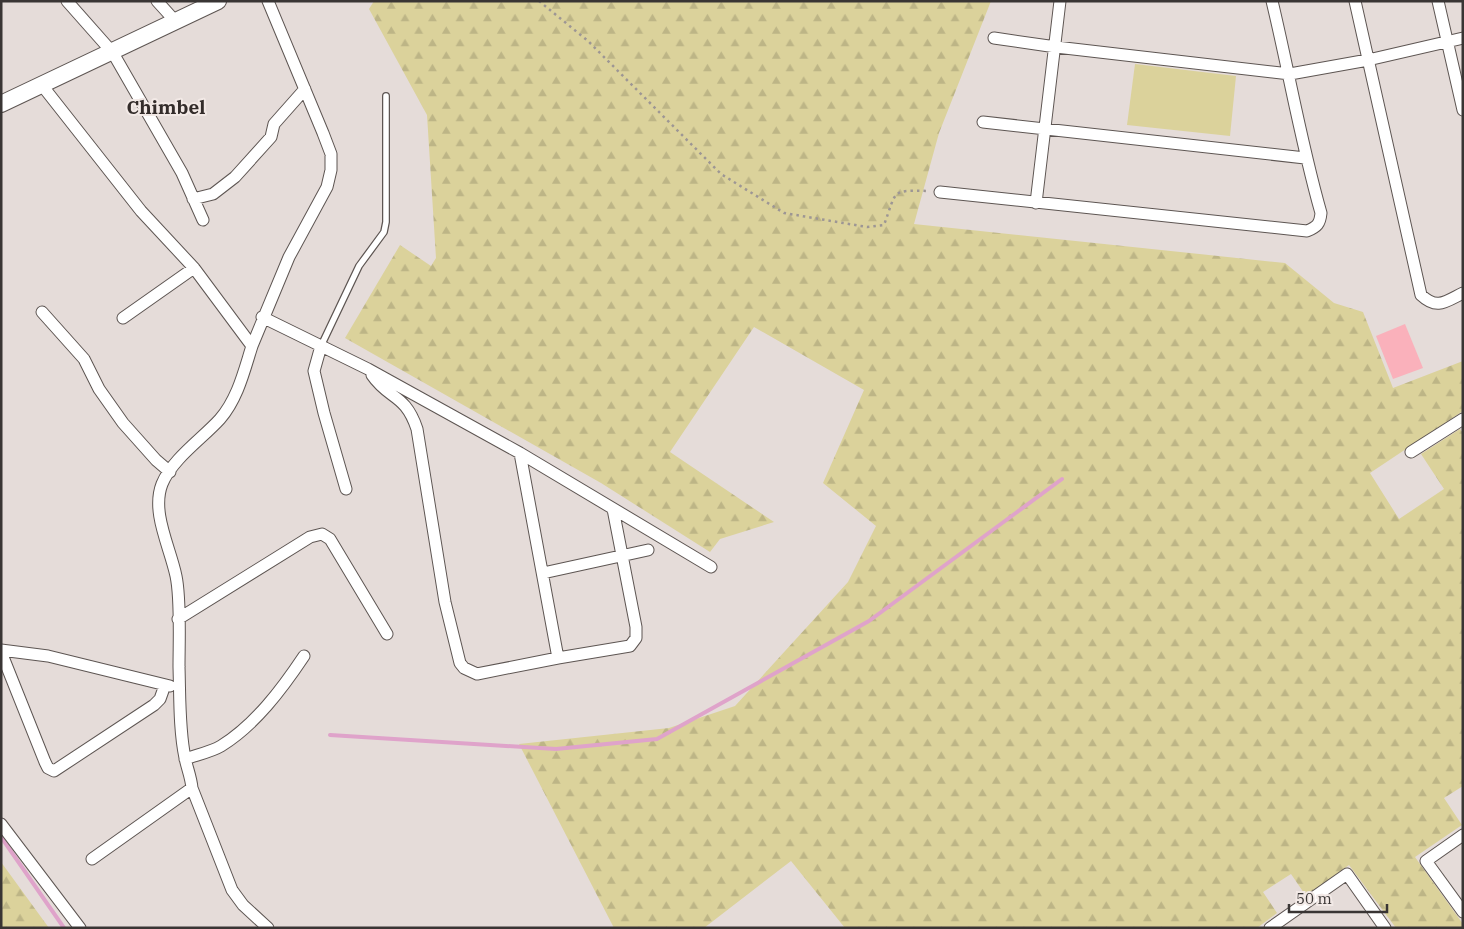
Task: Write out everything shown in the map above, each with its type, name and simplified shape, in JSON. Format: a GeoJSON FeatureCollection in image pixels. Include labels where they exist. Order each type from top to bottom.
{"type":"FeatureCollection","features":[{"type":"Feature","properties":{"kind":"main road"},"geometry":{"type":"LineString","coordinates":[[1,104],[41,84],[113,53],[218,1]]}},
{"type":"Feature","properties":{"kind":"street"},"geometry":{"type":"LineString","coordinates":[[67,1],[113,53],[182,173],[203,220]]}},
{"type":"Feature","properties":{"kind":"street"},"geometry":{"type":"LineString","coordinates":[[157,1],[176,22]]}},
{"type":"Feature","properties":{"kind":"street"},"geometry":{"type":"LineString","coordinates":[[268,1],[331,154],[332,170],[327,187],[290,257],[262,317],[237,391],[229,407],[219,420],[198,438],[163,481],[159,493],[158,506],[177,578],[180,689],[185,759],[190,770],[192,788],[232,890],[243,905],[268,928]]}},
{"type":"Feature","properties":{"kind":"street"},"geometry":{"type":"LineString","coordinates":[[1036,203],[1060,1]]}},
{"type":"Feature","properties":{"kind":"street"},"geometry":{"type":"LineString","coordinates":[[940,192],[1307,231],[1315,228],[1320,222],[1320,213],[1305,158],[1290,74],[1272,1]]}},
{"type":"Feature","properties":{"kind":"street"},"geometry":{"type":"LineString","coordinates":[[1355,1],[1421,295],[1430,303],[1440,304],[1463,294]]}},
{"type":"Feature","properties":{"kind":"street"},"geometry":{"type":"LineString","coordinates":[[1438,1],[1463,110]]}},
{"type":"Feature","properties":{"kind":"street"},"geometry":{"type":"LineString","coordinates":[[994,38],[1290,74],[1368,60],[1463,38]]}},
{"type":"Feature","properties":{"kind":"street"},"geometry":{"type":"LineString","coordinates":[[41,84],[140,211],[194,268],[252,346]]}},
{"type":"Feature","properties":{"kind":"street"},"geometry":{"type":"LineString","coordinates":[[193,199],[213,194],[235,177],[271,137],[274,124],[305,89]]}},
{"type":"Feature","properties":{"kind":"street"},"geometry":{"type":"LineString","coordinates":[[983,122],[1046,127],[1305,158]]}},
{"type":"Feature","properties":{"kind":"street"},"geometry":{"type":"LineString","coordinates":[[123,318],[194,268]]}},
{"type":"Feature","properties":{"kind":"street"},"geometry":{"type":"LineString","coordinates":[[42,312],[84,358],[100,389],[123,424],[156,460],[170,472]]}},
{"type":"Feature","properties":{"kind":"street"},"geometry":{"type":"LineString","coordinates":[[262,317],[368,369],[520,453],[711,567]]}},
{"type":"Feature","properties":{"kind":"street"},"geometry":{"type":"LineString","coordinates":[[321,346],[314,371],[346,489]]}},
{"type":"Feature","properties":{"kind":"street"},"geometry":{"type":"LineString","coordinates":[[368,369],[377,382],[405,404],[411,412],[416,429],[445,602],[460,663],[464,668],[477,674],[630,646],[634,641],[636,627],[613,509]]}},
{"type":"Feature","properties":{"kind":"street"},"geometry":{"type":"LineString","coordinates":[[1410,452],[1462,421]]}},
{"type":"Feature","properties":{"kind":"street"},"geometry":{"type":"LineString","coordinates":[[520,453],[558,658]]}},
{"type":"Feature","properties":{"kind":"street"},"geometry":{"type":"LineString","coordinates":[[178,620],[310,536],[322,534],[330,539],[387,634]]}},
{"type":"Feature","properties":{"kind":"street"},"geometry":{"type":"LineString","coordinates":[[542,573],[648,550]]}},
{"type":"Feature","properties":{"kind":"street"},"geometry":{"type":"LineString","coordinates":[[165,685],[160,698],[154,705],[54,771],[48,768],[45,762],[1,651],[48,656],[165,685],[180,689]]}},
{"type":"Feature","properties":{"kind":"street"},"geometry":{"type":"LineString","coordinates":[[185,759],[220,747],[241,731],[292,674],[304,656]]}},
{"type":"Feature","properties":{"kind":"street"},"geometry":{"type":"LineString","coordinates":[[92,859],[192,788]]}},
{"type":"Feature","properties":{"kind":"street"},"geometry":{"type":"LineString","coordinates":[[1,824],[80,928]]}},
{"type":"Feature","properties":{"kind":"street"},"geometry":{"type":"LineString","coordinates":[[1463,835],[1426,861],[1463,912]]}},
{"type":"Feature","properties":{"kind":"street"},"geometry":{"type":"LineString","coordinates":[[1270,928],[1347,874],[1385,928]]}},
{"type":"Feature","properties":{"kind":"lane"},"geometry":{"type":"LineString","coordinates":[[321,346],[359,266],[384,232],[386,222],[386,96]]}},
{"type":"Feature","properties":{"kind":"path"},"geometry":{"type":"LineString","coordinates":[[540,1],[588,41],[721,174],[784,213],[867,227],[884,225],[896,194],[901,190],[940,192]]}},
{"type":"Feature","properties":{"kind":"green space"},"geometry":{"type":"Polygon","coordinates":[[[374,1],[991,1],[939,133],[914,224],[1285,263],[1334,303],[1363,312],[1393,388],[1463,361],[1463,411],[1370,473],[1399,519],[1444,489],[1421,454],[1460,429],[1463,433],[1463,786],[1444,798],[1462,825],[1415,857],[1463,924],[1463,928],[1396,928],[1349,865],[1306,896],[1291,874],[1263,892],[1277,913],[1257,928],[845,928],[791,861],[704,928],[614,928],[519,744],[669,728],[735,706],[848,582],[876,526],[823,483],[864,390],[754,327],[670,452],[774,522],[720,539],[710,552],[601,483],[345,338],[400,245],[431,266],[436,258],[427,115],[369,9],[374,1]]]}},
{"type":"Feature","properties":{"kind":"green space"},"geometry":{"type":"Polygon","coordinates":[[[1135,64],[1236,76],[1230,136],[1127,125],[1135,64]]]}},
{"type":"Feature","properties":{"kind":"green space"},"geometry":{"type":"Polygon","coordinates":[[[1,862],[49,928],[1,928],[1,862]]]}},
{"type":"Feature","properties":{"kind":"building"},"geometry":{"type":"Polygon","coordinates":[[[1405,324],[1423,368],[1393,379],[1376,336],[1405,324]]]}},
{"type":"Feature","properties":{"kind":"waterway"},"geometry":{"type":"LineString","coordinates":[[330,735],[556,749],[657,739],[869,621],[1062,479]]}},
{"type":"Feature","properties":{"kind":"waterway"},"geometry":{"type":"LineString","coordinates":[[1,837],[64,928]]}},
{"type":"Feature","properties":{"kind":"district","name":"Chimbel"},"geometry":{"type":"Point","coordinates":[166,107]}}]}
